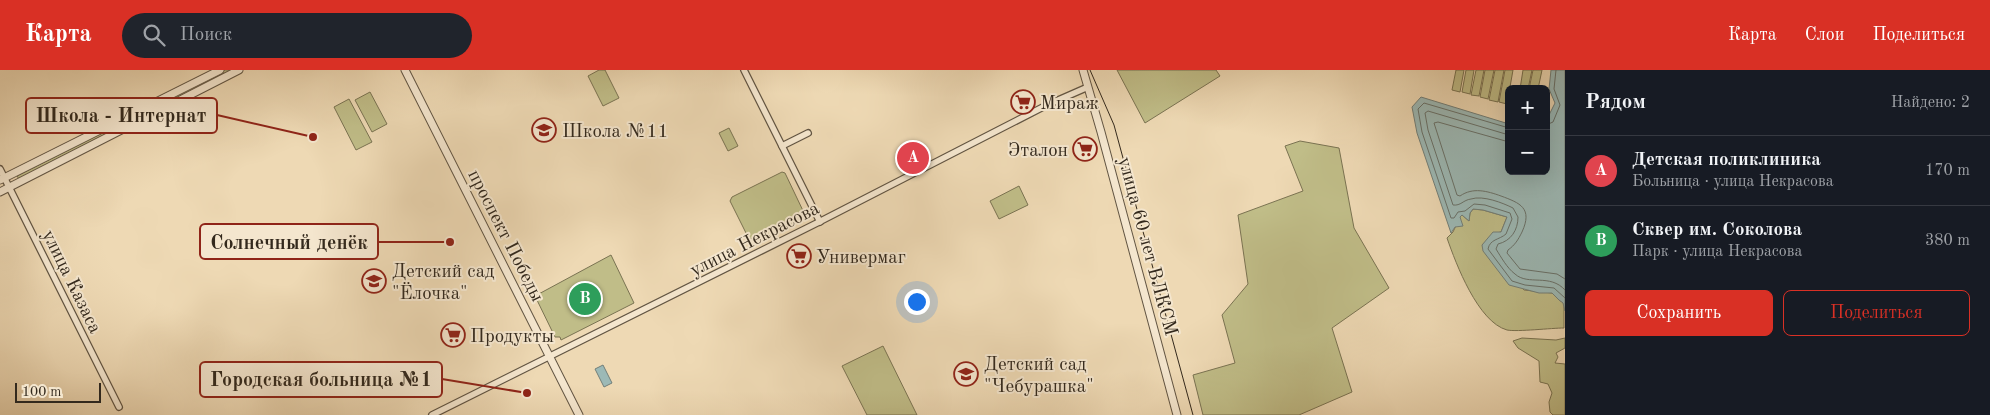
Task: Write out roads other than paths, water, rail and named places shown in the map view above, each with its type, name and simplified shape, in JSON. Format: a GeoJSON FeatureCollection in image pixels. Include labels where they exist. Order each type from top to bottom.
{"type":"FeatureCollection","features":[{"type":"Feature","properties":{"kind":"street"},"geometry":{"type":"LineString","coordinates":[[2,179],[220,70]]}},
{"type":"Feature","properties":{"kind":"street"},"geometry":{"type":"LineString","coordinates":[[0,192],[239,70]]}},
{"type":"Feature","properties":{"kind":"street","name":"проспект Победы"},"geometry":{"type":"LineString","coordinates":[[405,70],[579,415]]}},
{"type":"Feature","properties":{"kind":"street"},"geometry":{"type":"LineString","coordinates":[[744,70],[820,222]]}},
{"type":"Feature","properties":{"kind":"street","name":"улица 60 лет ВЛКСМ"},"geometry":{"type":"LineString","coordinates":[[1083,70],[1177,415]]}},
{"type":"Feature","properties":{"kind":"street","name":"улица Некрасова"},"geometry":{"type":"LineString","coordinates":[[432,415],[820,222],[1047,105],[1088,87]]}},
{"type":"Feature","properties":{"kind":"street"},"geometry":{"type":"LineString","coordinates":[[782,146],[808,133]]}},
{"type":"Feature","properties":{"kind":"street","name":"улица Казаса"},"geometry":{"type":"LineString","coordinates":[[0,169],[2,179],[9,187],[119,407]]}},
{"type":"Feature","properties":{"kind":"water"},"geometry":{"type":"Polygon","coordinates":[[[1551,70],[1565,70],[1565,311],[1563,303],[1552,293],[1539,293],[1509,285],[1483,251],[1482,245],[1493,232],[1501,232],[1507,217],[1473,209],[1470,213],[1469,221],[1462,215],[1460,217],[1463,226],[1455,227],[1451,233],[1417,133],[1412,107],[1421,97],[1505,123],[1505,175],[1550,175],[1550,113],[1555,103],[1549,85],[1551,70]]]}},
{"type":"Feature","properties":{"kind":"water"},"geometry":{"type":"Polygon","coordinates":[[[603,365],[612,383],[604,387],[595,369],[603,365]]]}},
{"type":"Feature","properties":{"kind":"tram line"},"geometry":{"type":"LineString","coordinates":[[1090,70],[1114,125],[1193,415]]}},
{"type":"Feature","properties":{"kind":"place","name":"Мираж"},"geometry":{"type":"Point","coordinates":[1023,102]}},
{"type":"Feature","properties":{"kind":"place","name":"Школа №11"},"geometry":{"type":"Point","coordinates":[544,130]}},
{"type":"Feature","properties":{"kind":"place","name":"Школа - Интернат"},"geometry":{"type":"Point","coordinates":[313,137]}},
{"type":"Feature","properties":{"kind":"place","name":"Эталон"},"geometry":{"type":"Point","coordinates":[1085,149]}},
{"type":"Feature","properties":{"kind":"place","name":"Детская поликлиника"},"geometry":{"type":"Point","coordinates":[913,158]}},
{"type":"Feature","properties":{"kind":"place","name":"Солнечный денёк"},"geometry":{"type":"Point","coordinates":[450,242]}},
{"type":"Feature","properties":{"kind":"place","name":"Универмаг"},"geometry":{"type":"Point","coordinates":[799,256]}},
{"type":"Feature","properties":{"kind":"place","name":"Детский сад \"Ёлочка\""},"geometry":{"type":"Point","coordinates":[374,281]}},
{"type":"Feature","properties":{"kind":"place","name":"Сквер им. Соколова"},"geometry":{"type":"Point","coordinates":[585,299]}},
{"type":"Feature","properties":{"kind":"place","name":"Продукты"},"geometry":{"type":"Point","coordinates":[453,335]}},
{"type":"Feature","properties":{"kind":"place","name":"Детский сад \"Чебурашка\""},"geometry":{"type":"Point","coordinates":[966,374]}},
{"type":"Feature","properties":{"kind":"place","name":"Городская больница №1"},"geometry":{"type":"Point","coordinates":[527,393]}}]}
